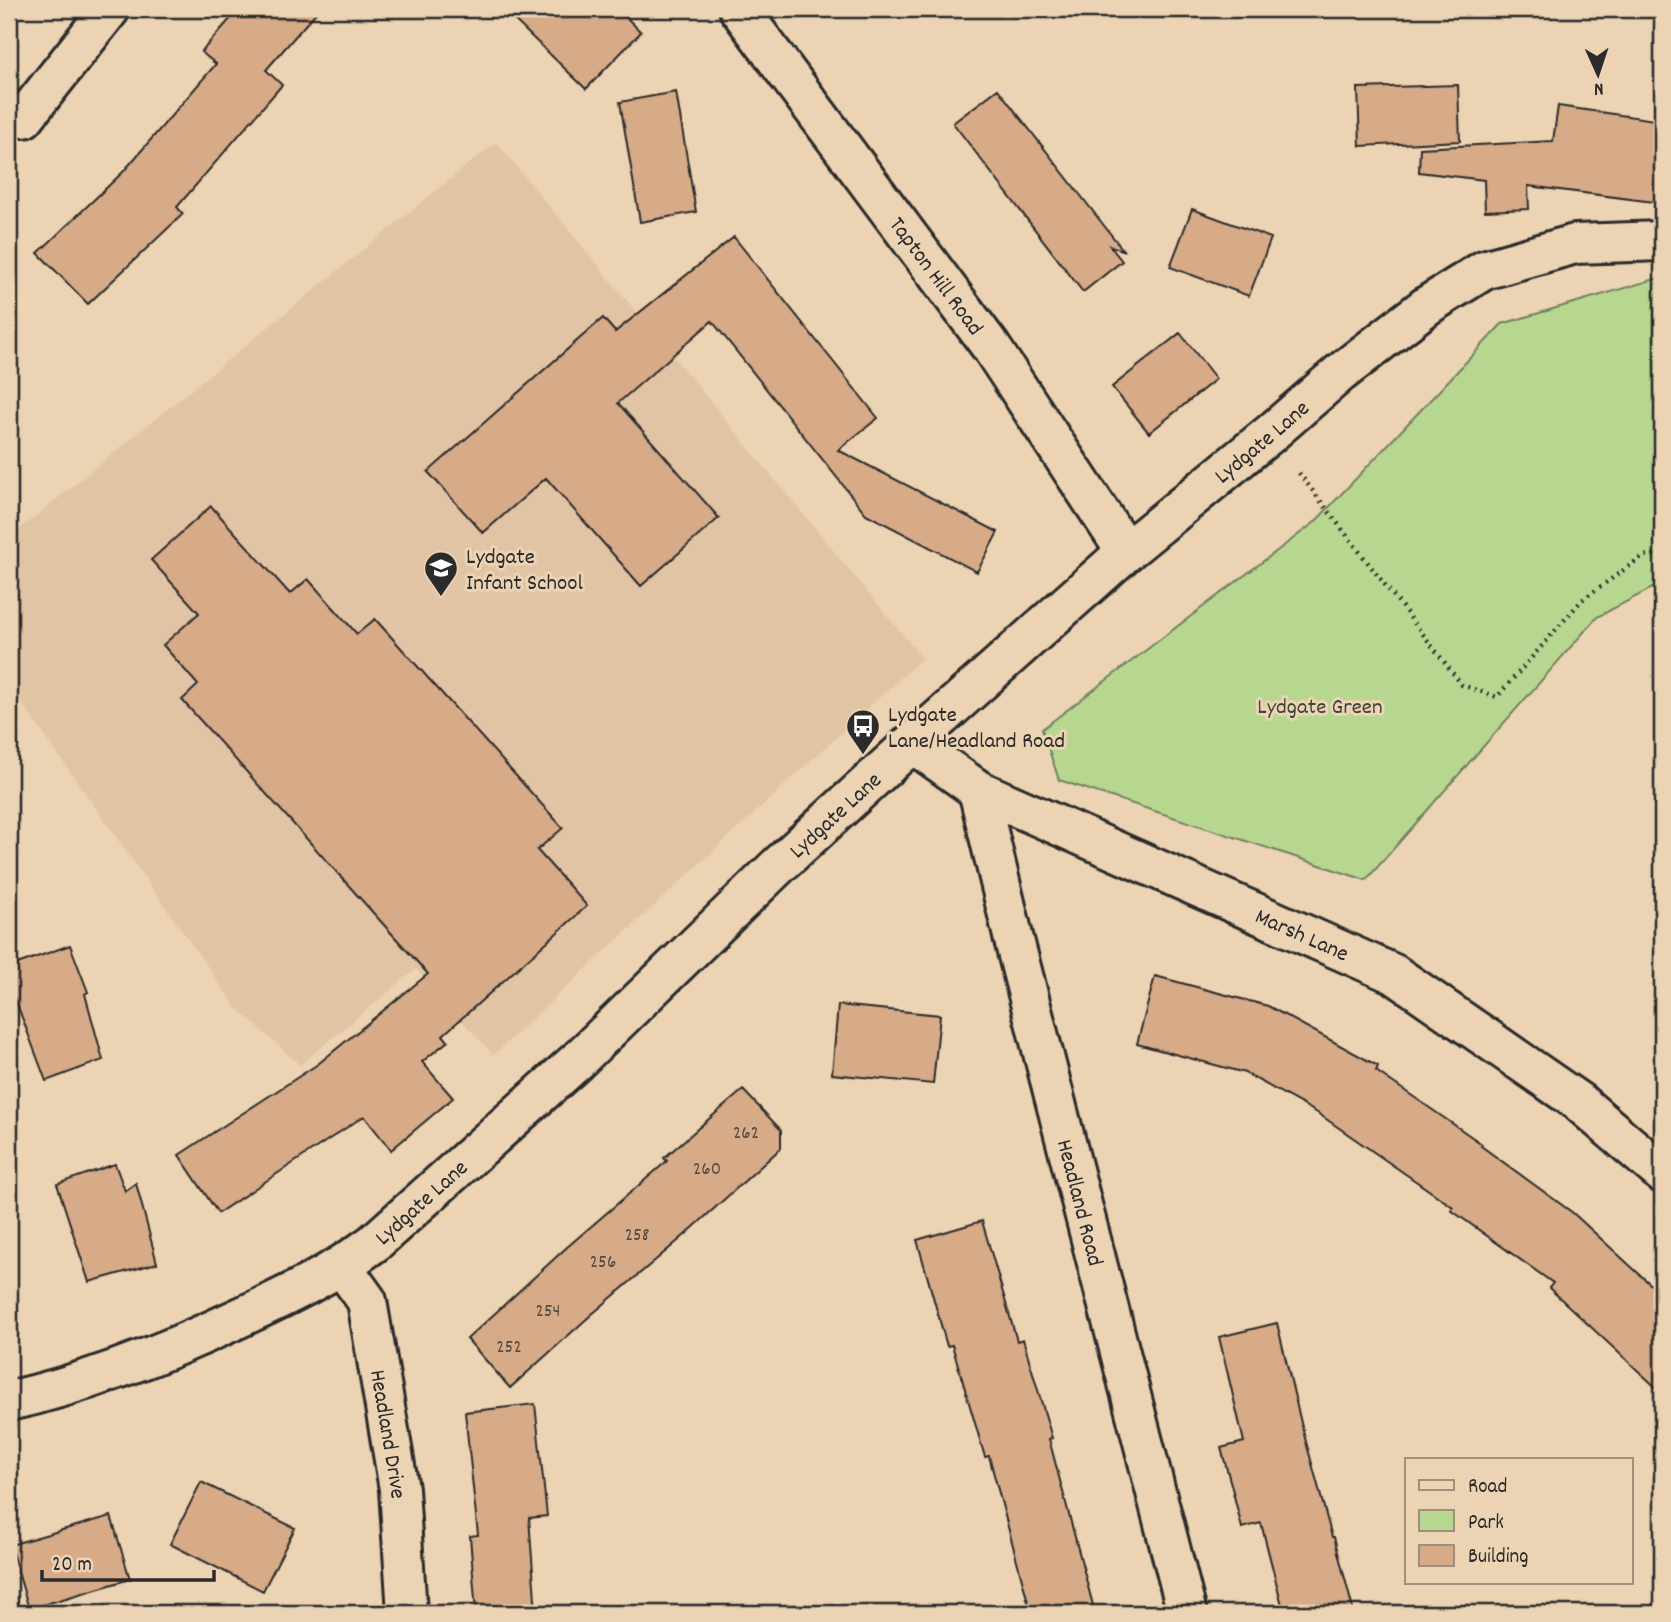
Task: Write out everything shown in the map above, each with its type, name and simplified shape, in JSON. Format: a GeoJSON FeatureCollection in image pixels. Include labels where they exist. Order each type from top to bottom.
{"type":"FeatureCollection","features":[{"type":"Feature","properties":{"kind":"street"},"geometry":{"type":"LineString","coordinates":[[24,118],[110,9]]}},
{"type":"Feature","properties":{"kind":"street","name":"Tapton Hill Road"},"geometry":{"type":"LineString","coordinates":[[740,9],[991,347],[1126,552]]}},
{"type":"Feature","properties":{"kind":"street","name":"Lydgate Lane"},"geometry":{"type":"LineString","coordinates":[[9,1401],[100,1376],[190,1342],[342,1266],[374,1242],[576,1062],[778,866],[912,743],[1126,552],[1270,435],[1340,373],[1428,305],[1485,270],[1575,244],[1662,241]]}},
{"type":"Feature","properties":{"kind":"street","name":"Marsh Lane"},"geometry":{"type":"LineString","coordinates":[[912,743],[978,790],[1394,974],[1579,1102],[1662,1173]]}},
{"type":"Feature","properties":{"kind":"street","name":"Headland Road"},"geometry":{"type":"LineString","coordinates":[[978,790],[1187,1613]]}},
{"type":"Feature","properties":{"kind":"street","name":"Headland Drive"},"geometry":{"type":"LineString","coordinates":[[342,1266],[367,1301],[399,1489],[407,1613]]}},
{"type":"Feature","properties":{"kind":"path"},"geometry":{"type":"LineString","coordinates":[[1270,435],[1462,685],[1496,697],[1582,600],[1643,556],[1662,554]]}},
{"type":"Feature","properties":{"kind":"shaded area","name":"Lydgate Infant School"},"geometry":{"type":"Polygon","coordinates":[[[496,142],[922,658],[493,1055],[416,969],[300,1065],[236,1007],[9,685],[9,538],[496,142]]]}},
{"type":"Feature","properties":{"kind":"green space","name":"Lydgate Green"},"geometry":{"type":"Polygon","coordinates":[[[1662,277],[1662,583],[1597,617],[1366,880],[1059,780],[1042,729],[1315,522],[1502,324],[1662,277]]]}},
{"type":"Feature","properties":{"kind":"building"},"geometry":{"type":"Polygon","coordinates":[[[239,9],[319,9],[266,70],[282,85],[177,207],[183,214],[88,304],[38,253],[123,172],[216,64],[201,52],[239,9]]]}},
{"type":"Feature","properties":{"kind":"building"},"geometry":{"type":"Polygon","coordinates":[[[503,9],[618,9],[641,32],[586,89],[503,9]]]}},
{"type":"Feature","properties":{"kind":"building"},"geometry":{"type":"Polygon","coordinates":[[[1458,85],[1460,141],[1360,146],[1358,88],[1458,85]]]}},
{"type":"Feature","properties":{"kind":"building"},"geometry":{"type":"Polygon","coordinates":[[[998,89],[1123,250],[1110,246],[1122,261],[1083,292],[953,123],[998,89]]]}},
{"type":"Feature","properties":{"kind":"building"},"geometry":{"type":"Polygon","coordinates":[[[676,92],[696,212],[640,222],[620,102],[676,92]]]}},
{"type":"Feature","properties":{"kind":"building"},"geometry":{"type":"Polygon","coordinates":[[[1558,106],[1662,121],[1662,203],[1528,186],[1529,209],[1485,211],[1484,180],[1419,172],[1420,148],[1553,141],[1558,106]]]}},
{"type":"Feature","properties":{"kind":"building"},"geometry":{"type":"Polygon","coordinates":[[[1192,209],[1271,238],[1249,296],[1170,267],[1192,209]]]}},
{"type":"Feature","properties":{"kind":"building"},"geometry":{"type":"Polygon","coordinates":[[[734,237],[878,418],[838,450],[998,532],[977,572],[866,514],[712,321],[618,403],[719,518],[641,586],[546,478],[483,533],[428,472],[603,318],[615,332],[734,237]]]}},
{"type":"Feature","properties":{"kind":"building"},"geometry":{"type":"Polygon","coordinates":[[[1180,333],[1216,379],[1149,433],[1112,387],[1180,333]]]}},
{"type":"Feature","properties":{"kind":"building"},"geometry":{"type":"Polygon","coordinates":[[[211,506],[290,594],[308,579],[357,634],[375,619],[563,828],[537,850],[587,906],[443,1035],[448,1041],[422,1062],[453,1098],[391,1150],[364,1116],[218,1213],[179,1155],[318,1064],[428,974],[182,700],[198,685],[163,645],[199,613],[151,560],[211,506]]]}},
{"type":"Feature","properties":{"kind":"building"},"geometry":{"type":"Polygon","coordinates":[[[70,945],[88,992],[85,994],[103,1060],[46,1081],[9,983],[9,967],[70,945]]]}},
{"type":"Feature","properties":{"kind":"building"},"geometry":{"type":"Polygon","coordinates":[[[1155,976],[1268,1006],[1378,1066],[1376,1071],[1482,1144],[1481,1146],[1573,1213],[1662,1295],[1662,1393],[1549,1288],[1553,1283],[1451,1210],[1453,1207],[1316,1112],[1245,1073],[1137,1044],[1155,976]]]}},
{"type":"Feature","properties":{"kind":"building"},"geometry":{"type":"Polygon","coordinates":[[[838,1005],[940,1015],[933,1084],[832,1074],[838,1005]]]}},
{"type":"Feature","properties":{"kind":"building"},"geometry":{"type":"Polygon","coordinates":[[[743,1090],[781,1130],[781,1148],[510,1388],[467,1339],[566,1248],[667,1161],[664,1158],[743,1090]]]}},
{"type":"Feature","properties":{"kind":"building"},"geometry":{"type":"Polygon","coordinates":[[[115,1164],[125,1191],[136,1183],[157,1263],[89,1282],[57,1184],[115,1164]]]}},
{"type":"Feature","properties":{"kind":"building"},"geometry":{"type":"Polygon","coordinates":[[[982,1221],[1017,1341],[1023,1339],[1052,1438],[1049,1439],[1095,1613],[1031,1613],[989,1456],[985,1457],[952,1345],[947,1346],[917,1240],[982,1221]]]}},
{"type":"Feature","properties":{"kind":"building"},"geometry":{"type":"Polygon","coordinates":[[[1277,1323],[1302,1427],[1354,1613],[1284,1613],[1261,1523],[1242,1528],[1221,1448],[1244,1442],[1219,1337],[1277,1323]]]}},
{"type":"Feature","properties":{"kind":"building"},"geometry":{"type":"Polygon","coordinates":[[[535,1404],[547,1516],[529,1518],[536,1613],[476,1613],[470,1536],[478,1535],[465,1412],[535,1404]]]}},
{"type":"Feature","properties":{"kind":"building"},"geometry":{"type":"Polygon","coordinates":[[[201,1482],[295,1528],[263,1591],[170,1544],[201,1482]]]}},
{"type":"Feature","properties":{"kind":"building"},"geometry":{"type":"Polygon","coordinates":[[[111,1516],[130,1579],[29,1609],[10,1545],[111,1516]]]}},
{"type":"Feature","properties":{"kind":"place","name":"Lydgate Infant School"},"geometry":{"type":"Point","coordinates":[441,598]}},
{"type":"Feature","properties":{"kind":"place","name":"Lydgate Lane/Headland Road"},"geometry":{"type":"Point","coordinates":[863,756]}}]}
